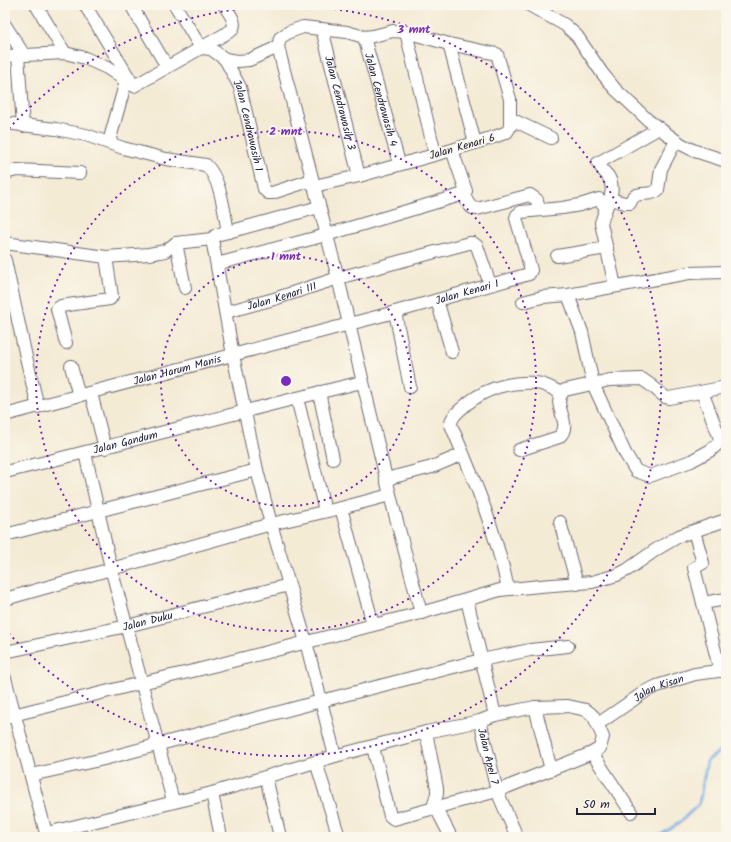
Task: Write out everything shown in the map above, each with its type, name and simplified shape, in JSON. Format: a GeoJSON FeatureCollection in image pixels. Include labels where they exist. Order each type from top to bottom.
{"type":"FeatureCollection","features":[{"type":"Feature","properties":{"kind":"street"},"geometry":{"type":"LineString","coordinates":[[36,5],[65,53]]}},
{"type":"Feature","properties":{"kind":"street"},"geometry":{"type":"LineString","coordinates":[[85,5],[130,84]]}},
{"type":"Feature","properties":{"kind":"street"},"geometry":{"type":"LineString","coordinates":[[131,5],[167,67]]}},
{"type":"Feature","properties":{"kind":"street"},"geometry":{"type":"LineString","coordinates":[[175,5],[201,48]]}},
{"type":"Feature","properties":{"kind":"street"},"geometry":{"type":"LineString","coordinates":[[109,142],[130,84],[167,67],[232,30],[235,23],[224,5]]}},
{"type":"Feature","properties":{"kind":"street"},"geometry":{"type":"LineString","coordinates":[[529,5],[565,25],[577,36],[602,73],[616,89],[659,128],[676,141],[695,151],[726,161]]}},
{"type":"Feature","properties":{"kind":"street"},"geometry":{"type":"LineString","coordinates":[[5,25],[21,55],[23,126]]}},
{"type":"Feature","properties":{"kind":"street"},"geometry":{"type":"LineString","coordinates":[[420,613],[362,382],[338,278],[278,47],[280,38],[289,32],[303,27],[347,32],[364,37],[393,31],[406,32],[449,44],[497,54],[510,99],[511,119],[551,138]]}},
{"type":"Feature","properties":{"kind":"street","name":"Jalan Cendrawasih 3"},"geometry":{"type":"LineString","coordinates":[[322,29],[359,176]]}},
{"type":"Feature","properties":{"kind":"street"},"geometry":{"type":"LineString","coordinates":[[406,32],[435,154]]}},
{"type":"Feature","properties":{"kind":"street","name":"Jalan Cendrawasih 4"},"geometry":{"type":"LineString","coordinates":[[364,37],[399,164]]}},
{"type":"Feature","properties":{"kind":"street"},"geometry":{"type":"LineString","coordinates":[[449,44],[475,143]]}},
{"type":"Feature","properties":{"kind":"street"},"geometry":{"type":"LineString","coordinates":[[201,48],[211,49],[225,59],[238,61],[249,60],[278,47]]}},
{"type":"Feature","properties":{"kind":"street"},"geometry":{"type":"LineString","coordinates":[[5,56],[38,53],[65,53],[85,58],[107,68],[130,84]]}},
{"type":"Feature","properties":{"kind":"street","name":"Jalan Cendrawasih 1"},"geometry":{"type":"LineString","coordinates":[[225,59],[240,87],[264,189],[268,193]]}},
{"type":"Feature","properties":{"kind":"street","name":"Jalan Kenari 6"},"geometry":{"type":"LineString","coordinates":[[268,193],[313,183],[359,176],[475,143],[507,132],[510,127],[511,119]]}},
{"type":"Feature","properties":{"kind":"street"},"geometry":{"type":"LineString","coordinates":[[5,123],[56,129],[86,135],[123,148],[206,165],[211,169],[218,185],[228,232]]}},
{"type":"Feature","properties":{"kind":"street"},"geometry":{"type":"LineString","coordinates":[[615,286],[601,224],[613,192],[609,178],[598,163],[659,128]]}},
{"type":"Feature","properties":{"kind":"street"},"geometry":{"type":"LineString","coordinates":[[452,150],[466,191],[464,194],[470,207],[474,209],[530,195],[537,200],[540,210],[580,205],[599,199],[608,203],[630,203],[632,198],[635,196],[655,192],[658,190],[661,169],[676,141]]}},
{"type":"Feature","properties":{"kind":"street"},"geometry":{"type":"LineString","coordinates":[[5,174],[17,170],[80,173]]}},
{"type":"Feature","properties":{"kind":"street"},"geometry":{"type":"LineString","coordinates":[[217,264],[326,235],[464,194]]}},
{"type":"Feature","properties":{"kind":"street"},"geometry":{"type":"LineString","coordinates":[[5,242],[106,257],[158,252],[165,251],[176,244],[212,238],[216,235],[319,207]]}},
{"type":"Feature","properties":{"kind":"street","name":"Jalan Kenari 1"},"geometry":{"type":"LineString","coordinates":[[349,324],[529,274],[531,270],[516,218],[517,214],[522,212],[540,210]]}},
{"type":"Feature","properties":{"kind":"street"},"geometry":{"type":"LineString","coordinates":[[212,238],[233,355],[257,470],[271,524],[306,642],[335,756]]}},
{"type":"Feature","properties":{"kind":"street","name":"Jalan Kenari III"},"geometry":{"type":"LineString","coordinates":[[226,312],[274,299],[338,278],[469,243],[473,243],[477,246],[490,284]]}},
{"type":"Feature","properties":{"kind":"street"},"geometry":{"type":"LineString","coordinates":[[176,244],[184,288]]}},
{"type":"Feature","properties":{"kind":"street"},"geometry":{"type":"LineString","coordinates":[[557,256],[607,248]]}},
{"type":"Feature","properties":{"kind":"street"},"geometry":{"type":"LineString","coordinates":[[66,343],[57,311],[58,308],[110,299],[112,296],[106,257]]}},
{"type":"Feature","properties":{"kind":"street"},"geometry":{"type":"LineString","coordinates":[[5,260],[38,407]]}},
{"type":"Feature","properties":{"kind":"street"},"geometry":{"type":"LineString","coordinates":[[523,302],[542,297],[568,295],[689,273],[726,272]]}},
{"type":"Feature","properties":{"kind":"street"},"geometry":{"type":"LineString","coordinates":[[568,295],[582,332],[593,384],[625,453],[636,472],[650,476],[691,461],[711,450],[721,441],[702,392]]}},
{"type":"Feature","properties":{"kind":"street"},"geometry":{"type":"LineString","coordinates":[[437,300],[452,352]]}},
{"type":"Feature","properties":{"kind":"street"},"geometry":{"type":"LineString","coordinates":[[395,312],[410,386]]}},
{"type":"Feature","properties":{"kind":"street","name":"Jalan Harum Manis"},"geometry":{"type":"LineString","coordinates":[[5,415],[349,324]]}},
{"type":"Feature","properties":{"kind":"street"},"geometry":{"type":"LineString","coordinates":[[71,366],[85,394],[105,448]]}},
{"type":"Feature","properties":{"kind":"street"},"geometry":{"type":"LineString","coordinates":[[519,450],[559,437],[563,434],[566,428],[560,408],[560,397],[561,393],[565,390],[610,380],[642,380],[665,397],[669,398],[726,387]]}},
{"type":"Feature","properties":{"kind":"street","name":"Jalan Gandum"},"geometry":{"type":"LineString","coordinates":[[5,472],[105,448],[244,410],[362,382]]}},
{"type":"Feature","properties":{"kind":"street"},"geometry":{"type":"LineString","coordinates":[[508,589],[499,550],[476,484],[451,425],[451,420],[465,406],[484,392],[503,385],[535,383],[541,384],[561,393]]}},
{"type":"Feature","properties":{"kind":"street"},"geometry":{"type":"LineString","coordinates":[[319,392],[333,459]]}},
{"type":"Feature","properties":{"kind":"street"},"geometry":{"type":"LineString","coordinates":[[297,398],[325,511]]}},
{"type":"Feature","properties":{"kind":"street"},"geometry":{"type":"LineString","coordinates":[[85,453],[111,568],[173,801]]}},
{"type":"Feature","properties":{"kind":"street"},"geometry":{"type":"LineString","coordinates":[[386,479],[432,467],[463,454]]}},
{"type":"Feature","properties":{"kind":"street"},"geometry":{"type":"LineString","coordinates":[[5,534],[257,470]]}},
{"type":"Feature","properties":{"kind":"street"},"geometry":{"type":"LineString","coordinates":[[5,599],[271,524],[390,495]]}},
{"type":"Feature","properties":{"kind":"street"},"geometry":{"type":"LineString","coordinates":[[341,508],[373,624]]}},
{"type":"Feature","properties":{"kind":"street"},"geometry":{"type":"LineString","coordinates":[[10,716],[197,670],[508,589],[592,582],[617,575],[627,570],[656,549],[679,536],[726,520]]}},
{"type":"Feature","properties":{"kind":"street"},"geometry":{"type":"LineString","coordinates":[[560,522],[577,584]]}},
{"type":"Feature","properties":{"kind":"street"},"geometry":{"type":"LineString","coordinates":[[694,531],[703,563],[694,568],[723,671]]}},
{"type":"Feature","properties":{"kind":"street","name":"Jalan Duku"},"geometry":{"type":"LineString","coordinates":[[5,652],[126,626],[289,585]]}},
{"type":"Feature","properties":{"kind":"street"},"geometry":{"type":"LineString","coordinates":[[703,603],[726,599]]}},
{"type":"Feature","properties":{"kind":"street"},"geometry":{"type":"LineString","coordinates":[[467,600],[495,715]]}},
{"type":"Feature","properties":{"kind":"street"},"geometry":{"type":"LineString","coordinates":[[31,775],[104,759],[481,660],[530,650],[568,646]]}},
{"type":"Feature","properties":{"kind":"street","name":"Jalan Kisan"},"geometry":{"type":"LineString","coordinates":[[598,724],[646,691],[695,674],[723,671]]}},
{"type":"Feature","properties":{"kind":"street"},"geometry":{"type":"LineString","coordinates":[[5,678],[10,716],[31,775],[47,835],[212,792],[335,756],[426,732],[480,721],[495,715],[535,707],[568,706],[586,710],[594,717],[598,724],[602,738],[600,748],[592,753],[551,770],[496,791],[394,819],[392,818],[373,747]]}},
{"type":"Feature","properties":{"kind":"street"},"geometry":{"type":"LineString","coordinates":[[535,707],[551,770]]}},
{"type":"Feature","properties":{"kind":"street","name":"Jalan Apel 7"},"geometry":{"type":"LineString","coordinates":[[480,721],[496,791],[516,837]]}},
{"type":"Feature","properties":{"kind":"street"},"geometry":{"type":"LineString","coordinates":[[426,732],[437,788],[437,794],[434,801],[435,807],[451,837]]}},
{"type":"Feature","properties":{"kind":"street"},"geometry":{"type":"LineString","coordinates":[[592,753],[631,812]]}},
{"type":"Feature","properties":{"kind":"street"},"geometry":{"type":"LineString","coordinates":[[316,762],[339,837]]}},
{"type":"Feature","properties":{"kind":"street"},"geometry":{"type":"LineString","coordinates":[[266,777],[280,837]]}},
{"type":"Feature","properties":{"kind":"street"},"geometry":{"type":"LineString","coordinates":[[212,792],[221,837]]}},
{"type":"Feature","properties":{"kind":"waterway"},"geometry":{"type":"LineString","coordinates":[[657,837],[678,824],[699,804],[707,761],[726,748]]}}]}
